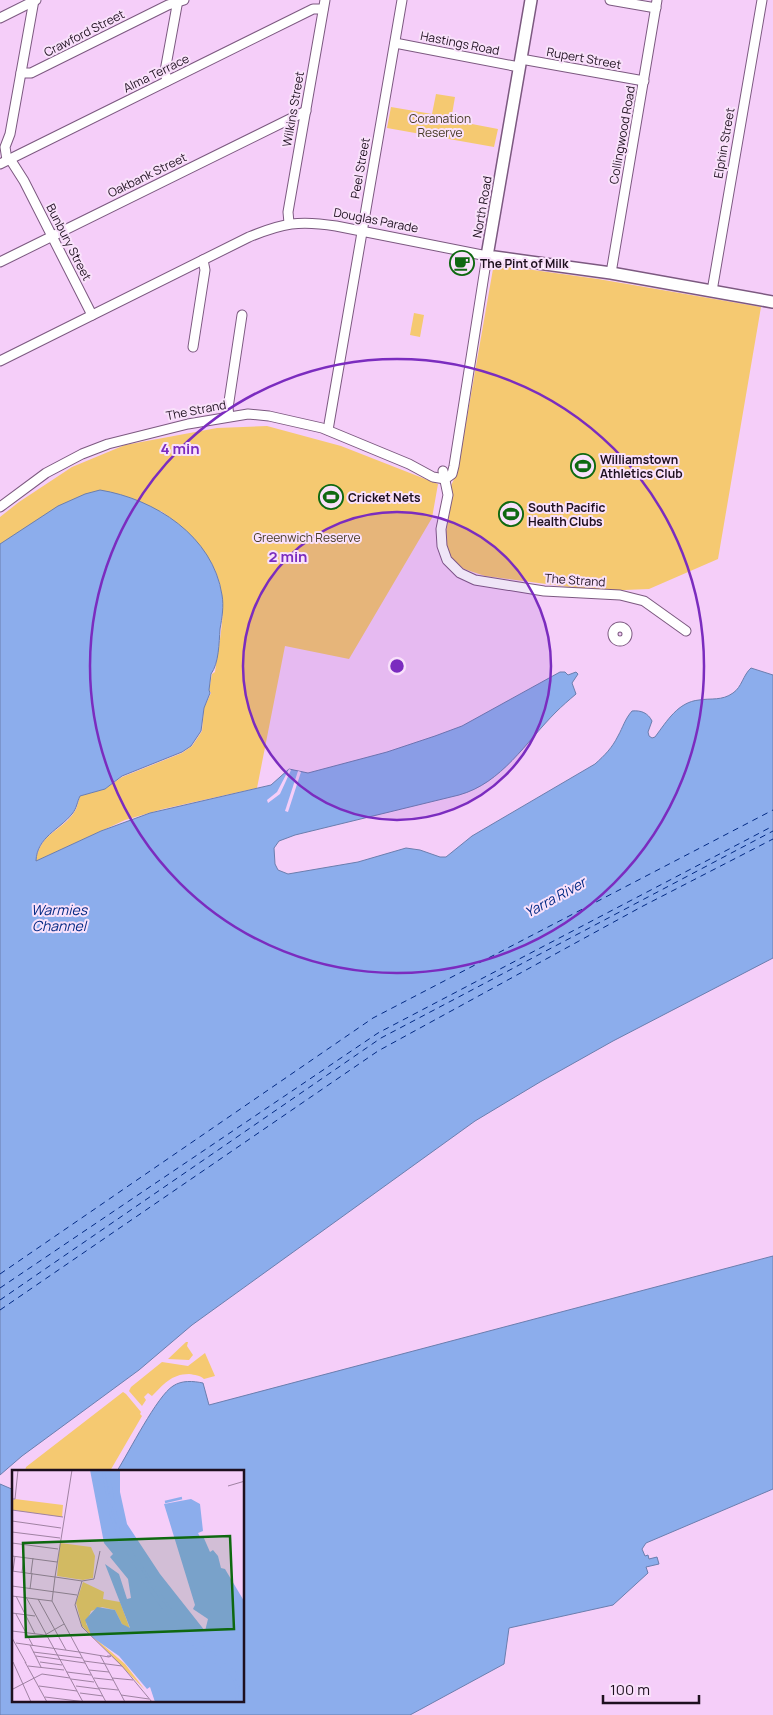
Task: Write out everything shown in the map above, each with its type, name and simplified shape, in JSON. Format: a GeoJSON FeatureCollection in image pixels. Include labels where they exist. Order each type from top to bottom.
{"type":"FeatureCollection","features":[{"type":"Feature","properties":{"kind":"main road","name":"North Road"},"geometry":{"type":"LineString","coordinates":[[487,256],[531,0]]}},
{"type":"Feature","properties":{"kind":"main road","name":"Douglas Parade"},"geometry":{"type":"LineString","coordinates":[[487,256],[611,273],[773,302]]}},
{"type":"Feature","properties":{"kind":"street"},"geometry":{"type":"LineString","coordinates":[[0,18],[35,0]]}},
{"type":"Feature","properties":{"kind":"street","name":"Bunbury Street"},"geometry":{"type":"LineString","coordinates":[[35,0],[10,134],[11,148],[9,159],[24,181],[92,315]]}},
{"type":"Feature","properties":{"kind":"street","name":"Peel Street"},"geometry":{"type":"LineString","coordinates":[[325,429],[397,0]]}},
{"type":"Feature","properties":{"kind":"street","name":"Peel Street"},"geometry":{"type":"LineString","coordinates":[[359,230],[402,0]]}},
{"type":"Feature","properties":{"kind":"street"},"geometry":{"type":"LineString","coordinates":[[610,0],[657,4]]}},
{"type":"Feature","properties":{"kind":"street","name":"Elphin Street"},"geometry":{"type":"LineString","coordinates":[[712,291],[762,0]]}},
{"type":"Feature","properties":{"kind":"street"},"geometry":{"type":"LineString","coordinates":[[167,81],[165,71],[180,1]]}},
{"type":"Feature","properties":{"kind":"street","name":"Crawford Street"},"geometry":{"type":"LineString","coordinates":[[21,73],[30,74],[168,5],[180,1]]}},
{"type":"Feature","properties":{"kind":"street","name":"Alma Terrace"},"geometry":{"type":"LineString","coordinates":[[9,159],[324,4]]}},
{"type":"Feature","properties":{"kind":"street","name":"Wilkins Street"},"geometry":{"type":"LineString","coordinates":[[289,223],[288,212],[324,4]]}},
{"type":"Feature","properties":{"kind":"street","name":"Collingwood Road"},"geometry":{"type":"LineString","coordinates":[[611,273],[657,4]]}},
{"type":"Feature","properties":{"kind":"street","name":"Hastings Road"},"geometry":{"type":"LineString","coordinates":[[395,43],[520,63]]}},
{"type":"Feature","properties":{"kind":"street","name":"Rupert Street"},"geometry":{"type":"LineString","coordinates":[[520,63],[644,81]]}},
{"type":"Feature","properties":{"kind":"street","name":"Oakbank Street"},"geometry":{"type":"LineString","coordinates":[[0,262],[306,111]]}},
{"type":"Feature","properties":{"kind":"street","name":"Douglas Parade"},"geometry":{"type":"LineString","coordinates":[[0,361],[203,260],[271,228],[289,223],[316,223],[359,230],[487,256]]}},
{"type":"Feature","properties":{"kind":"street","name":"North Road"},"geometry":{"type":"LineString","coordinates":[[443,476],[451,475],[454,469],[460,419],[487,256]]}},
{"type":"Feature","properties":{"kind":"street"},"geometry":{"type":"LineString","coordinates":[[193,347],[205,270],[203,260]]}},
{"type":"Feature","properties":{"kind":"street"},"geometry":{"type":"LineString","coordinates":[[229,416],[228,408],[242,315]]}},
{"type":"Feature","properties":{"kind":"street","name":"The Strand"},"geometry":{"type":"LineString","coordinates":[[0,507],[46,473],[82,454],[131,437],[229,416],[248,414],[269,416],[325,429],[409,464],[426,474],[443,476],[448,495],[441,534],[443,552],[450,565],[463,575],[475,580],[544,591],[620,595],[644,601],[686,631]]}},
{"type":"Feature","properties":{"kind":"green space","name":"Coranation Reserve"},"geometry":{"type":"Polygon","coordinates":[[[436,94],[455,97],[451,120],[498,129],[494,147],[387,128],[391,107],[432,114],[436,94]]]}},
{"type":"Feature","properties":{"kind":"green space"},"geometry":{"type":"Polygon","coordinates":[[[497,265],[598,279],[761,307],[718,559],[649,589],[600,591],[485,576],[464,569],[452,559],[447,546],[446,532],[451,505],[451,485],[457,474],[493,269],[497,265]]]}},
{"type":"Feature","properties":{"kind":"green space"},"geometry":{"type":"Polygon","coordinates":[[[414,313],[424,315],[420,337],[410,335],[414,313]]]}},
{"type":"Feature","properties":{"kind":"green space","name":"Greenwich Reserve"},"geometry":{"type":"Polygon","coordinates":[[[267,426],[341,446],[438,484],[432,518],[349,659],[285,646],[257,788],[163,809],[125,820],[36,861],[42,844],[70,818],[76,809],[80,796],[105,789],[122,777],[182,753],[192,746],[202,731],[204,708],[211,693],[209,690],[212,674],[215,672],[223,605],[219,582],[209,558],[192,537],[161,511],[0,545],[0,517],[72,467],[125,445],[217,428],[267,426]]]}},
{"type":"Feature","properties":{"kind":"green space"},"geometry":{"type":"Polygon","coordinates":[[[188,1342],[187,1346],[193,1355],[189,1360],[168,1359],[188,1342]]]}},
{"type":"Feature","properties":{"kind":"green space"},"geometry":{"type":"Polygon","coordinates":[[[205,1353],[215,1376],[204,1379],[199,1376],[183,1374],[172,1378],[152,1396],[148,1393],[144,1397],[146,1400],[142,1406],[129,1391],[131,1387],[162,1362],[188,1366],[205,1353]]]}},
{"type":"Feature","properties":{"kind":"green space"},"geometry":{"type":"Polygon","coordinates":[[[123,1392],[141,1412],[142,1416],[111,1470],[25,1470],[26,1467],[123,1392]]]}},
{"type":"Feature","properties":{"kind":"water"},"geometry":{"type":"Polygon","coordinates":[[[100,490],[141,502],[160,512],[194,538],[207,555],[216,574],[223,599],[217,659],[211,674],[210,693],[204,708],[201,731],[191,746],[182,752],[122,776],[105,789],[80,796],[72,814],[44,840],[37,853],[36,861],[101,831],[150,813],[271,785],[289,769],[308,773],[387,752],[435,736],[462,726],[560,672],[565,672],[568,675],[576,672],[578,674],[572,683],[576,694],[556,712],[512,761],[488,781],[459,795],[295,835],[279,841],[274,848],[275,864],[278,870],[288,874],[358,862],[406,848],[446,857],[472,836],[595,764],[613,744],[632,711],[638,711],[648,716],[652,721],[648,732],[649,736],[655,737],[674,713],[685,704],[729,696],[738,688],[751,668],[773,675],[773,958],[613,1041],[475,1121],[192,1325],[139,1370],[22,1456],[0,1475],[0,544],[58,506],[85,494],[100,490]]]}},
{"type":"Feature","properties":{"kind":"water"},"geometry":{"type":"Polygon","coordinates":[[[773,1256],[773,1489],[646,1543],[642,1549],[645,1556],[648,1555],[649,1559],[657,1557],[659,1564],[646,1567],[648,1573],[613,1605],[509,1628],[504,1664],[410,1715],[0,1715],[0,1484],[12,1489],[12,1702],[245,1702],[245,1470],[118,1470],[151,1412],[173,1386],[188,1382],[203,1383],[209,1405],[773,1256]]]}},
{"type":"Feature","properties":{"kind":"pier"},"geometry":{"type":"Polygon","coordinates":[[[289,769],[291,770],[280,794],[268,803],[267,800],[277,792],[289,769]]]}},
{"type":"Feature","properties":{"kind":"pier"},"geometry":{"type":"Polygon","coordinates":[[[298,771],[301,772],[288,812],[285,811],[298,771]]]}},
{"type":"Feature","properties":{"kind":"ferry route"},"geometry":{"type":"LineString","coordinates":[[0,1274],[373,1018],[773,810]]}},
{"type":"Feature","properties":{"kind":"ferry route"},"geometry":{"type":"LineString","coordinates":[[0,1288],[378,1033],[773,826]]}},
{"type":"Feature","properties":{"kind":"ferry route"},"geometry":{"type":"LineString","coordinates":[[0,1300],[381,1038],[773,831]]}},
{"type":"Feature","properties":{"kind":"ferry route"},"geometry":{"type":"LineString","coordinates":[[0,1310],[378,1051],[643,906],[773,839]]}},
{"type":"Feature","properties":{"kind":"place","name":"The Pint of Milk"},"geometry":{"type":"Point","coordinates":[462,263]}},
{"type":"Feature","properties":{"kind":"place","name":"Williamstown Athletics Club"},"geometry":{"type":"Point","coordinates":[583,466]}},
{"type":"Feature","properties":{"kind":"place","name":"Cricket Nets"},"geometry":{"type":"Point","coordinates":[331,497]}},
{"type":"Feature","properties":{"kind":"place","name":"South Pacific Health Clubs"},"geometry":{"type":"Point","coordinates":[511,514]}},
{"type":"Feature","properties":{"kind":"water label","name":"Yarra River"},"geometry":{"type":"Point","coordinates":[555,897]}},
{"type":"Feature","properties":{"kind":"water label","name":"Warmies Channel"},"geometry":{"type":"Point","coordinates":[59,918]}}]}
